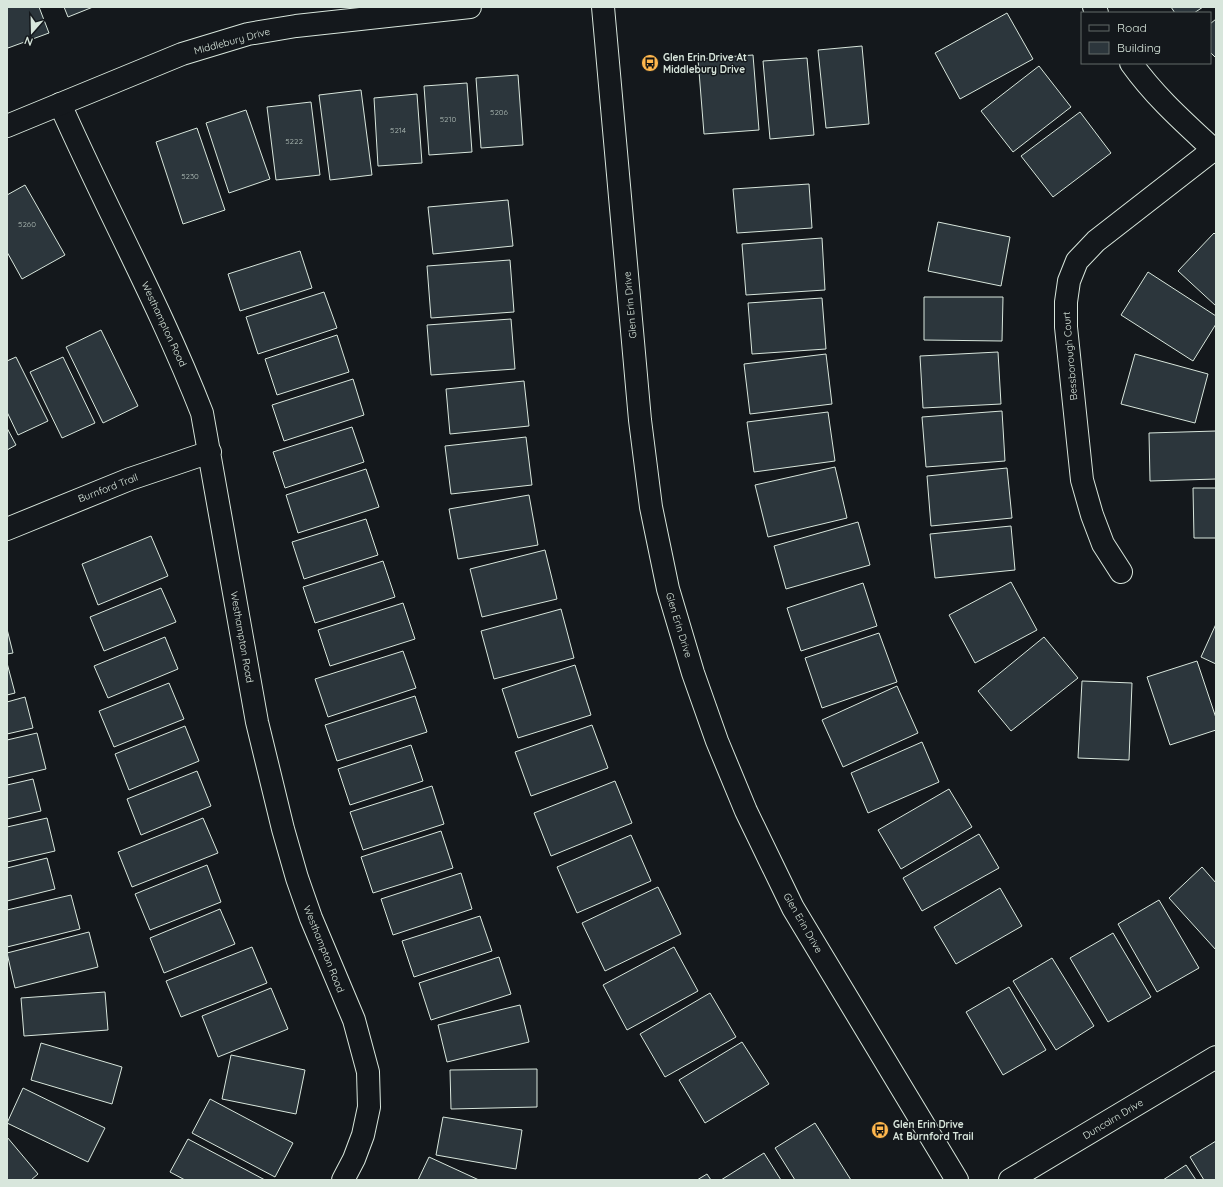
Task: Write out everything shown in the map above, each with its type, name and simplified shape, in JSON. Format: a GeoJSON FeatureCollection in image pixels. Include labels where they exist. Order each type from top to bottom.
{"type":"FeatureCollection","features":[{"type":"Feature","properties":{"kind":"street","name":"Middlebury Drive"},"geometry":{"type":"LineString","coordinates":[[7,126],[182,54],[248,34],[296,26],[470,7]]}},
{"type":"Feature","properties":{"kind":"street","name":"Glen Erin Drive"},"geometry":{"type":"LineString","coordinates":[[603,7],[640,420],[651,507],[668,589],[693,673],[723,755],[746,811],[793,908],[957,1180]]}},
{"type":"Feature","properties":{"kind":"street"},"geometry":{"type":"LineString","coordinates":[[1132,64],[1141,77],[1176,116],[1215,151]]}},
{"type":"Feature","properties":{"kind":"street","name":"Westhampton Road"},"geometry":{"type":"LineString","coordinates":[[60,104],[86,162],[165,323],[202,413],[257,722],[282,829],[311,918],[354,1020],[368,1072],[369,1108],[363,1134],[354,1159],[343,1180]]}},
{"type":"Feature","properties":{"kind":"street","name":"Bessborough Court"},"geometry":{"type":"LineString","coordinates":[[1121,572],[1103,544],[1092,515],[1082,480],[1066,327],[1066,302],[1070,281],[1077,261],[1096,241],[1215,151]]}},
{"type":"Feature","properties":{"kind":"street","name":"Burnford Trail"},"geometry":{"type":"LineString","coordinates":[[7,529],[130,479],[210,452]]}},
{"type":"Feature","properties":{"kind":"street","name":"Duncairn Drive"},"geometry":{"type":"LineString","coordinates":[[1010,1180],[1216,1057]]}},
{"type":"Feature","properties":{"kind":"building"},"geometry":{"type":"Polygon","coordinates":[[[7,7],[39,7],[49,33],[8,48],[7,7]]]}},
{"type":"Feature","properties":{"kind":"building"},"geometry":{"type":"Polygon","coordinates":[[[64,7],[93,7],[68,17],[64,7]]]}},
{"type":"Feature","properties":{"kind":"building"},"geometry":{"type":"Polygon","coordinates":[[[1171,7],[1203,7],[1196,12],[1174,12],[1171,7]]]}},
{"type":"Feature","properties":{"kind":"building"},"geometry":{"type":"Polygon","coordinates":[[[1007,13],[1033,59],[960,99],[935,53],[1007,13]]]}},
{"type":"Feature","properties":{"kind":"building"},"geometry":{"type":"Polygon","coordinates":[[[1216,19],[1216,58],[1211,53],[1211,23],[1216,19]]]}},
{"type":"Feature","properties":{"kind":"building"},"geometry":{"type":"Polygon","coordinates":[[[862,46],[869,124],[826,128],[818,50],[862,46]]]}},
{"type":"Feature","properties":{"kind":"building"},"geometry":{"type":"Polygon","coordinates":[[[753,55],[759,130],[704,134],[698,59],[753,55]]]}},
{"type":"Feature","properties":{"kind":"building"},"geometry":{"type":"Polygon","coordinates":[[[807,58],[814,135],[770,139],[763,61],[807,58]]]}},
{"type":"Feature","properties":{"kind":"building"},"geometry":{"type":"Polygon","coordinates":[[[1039,66],[1071,107],[1013,152],[981,111],[1039,66]]]}},
{"type":"Feature","properties":{"kind":"building"},"geometry":{"type":"Polygon","coordinates":[[[518,75],[523,145],[481,148],[476,78],[518,75]]]}},
{"type":"Feature","properties":{"kind":"building"},"geometry":{"type":"Polygon","coordinates":[[[467,83],[472,152],[429,155],[424,86],[467,83]]]}},
{"type":"Feature","properties":{"kind":"building"},"geometry":{"type":"Polygon","coordinates":[[[361,90],[372,175],[330,180],[319,95],[361,90]]]}},
{"type":"Feature","properties":{"kind":"building"},"geometry":{"type":"Polygon","coordinates":[[[417,94],[422,163],[378,166],[374,98],[417,94]]]}},
{"type":"Feature","properties":{"kind":"building"},"geometry":{"type":"Polygon","coordinates":[[[311,102],[320,175],[276,180],[267,107],[311,102]]]}},
{"type":"Feature","properties":{"kind":"building"},"geometry":{"type":"Polygon","coordinates":[[[246,110],[270,179],[229,193],[206,123],[246,110]]]}},
{"type":"Feature","properties":{"kind":"building"},"geometry":{"type":"Polygon","coordinates":[[[1080,112],[1111,153],[1053,197],[1021,156],[1080,112]]]}},
{"type":"Feature","properties":{"kind":"building"},"geometry":{"type":"Polygon","coordinates":[[[197,128],[225,210],[183,224],[156,142],[197,128]]]}},
{"type":"Feature","properties":{"kind":"building"},"geometry":{"type":"Polygon","coordinates":[[[809,184],[812,228],[737,233],[733,189],[809,184]]]}},
{"type":"Feature","properties":{"kind":"building"},"geometry":{"type":"Polygon","coordinates":[[[25,185],[65,255],[22,279],[7,252],[7,195],[25,185]]]}},
{"type":"Feature","properties":{"kind":"building"},"geometry":{"type":"Polygon","coordinates":[[[508,200],[513,246],[433,254],[428,207],[508,200]]]}},
{"type":"Feature","properties":{"kind":"building"},"geometry":{"type":"Polygon","coordinates":[[[938,222],[1010,237],[1001,286],[928,271],[938,222]]]}},
{"type":"Feature","properties":{"kind":"building"},"geometry":{"type":"Polygon","coordinates":[[[1214,233],[1216,235],[1216,306],[1178,271],[1214,233]]]}},
{"type":"Feature","properties":{"kind":"building"},"geometry":{"type":"Polygon","coordinates":[[[822,238],[825,290],[746,295],[742,244],[822,238]]]}},
{"type":"Feature","properties":{"kind":"building"},"geometry":{"type":"Polygon","coordinates":[[[300,251],[312,288],[240,311],[228,274],[300,251]]]}},
{"type":"Feature","properties":{"kind":"building"},"geometry":{"type":"Polygon","coordinates":[[[510,260],[514,312],[431,318],[427,266],[510,260]]]}},
{"type":"Feature","properties":{"kind":"building"},"geometry":{"type":"Polygon","coordinates":[[[1148,272],[1216,316],[1216,324],[1193,361],[1121,315],[1148,272]]]}},
{"type":"Feature","properties":{"kind":"building"},"geometry":{"type":"Polygon","coordinates":[[[324,292],[337,328],[258,354],[246,317],[324,292]]]}},
{"type":"Feature","properties":{"kind":"building"},"geometry":{"type":"Polygon","coordinates":[[[924,297],[1003,297],[1002,341],[924,340],[924,297]]]}},
{"type":"Feature","properties":{"kind":"building"},"geometry":{"type":"Polygon","coordinates":[[[822,298],[826,349],[752,354],[748,303],[822,298]]]}},
{"type":"Feature","properties":{"kind":"building"},"geometry":{"type":"Polygon","coordinates":[[[511,319],[515,369],[431,375],[427,325],[511,319]]]}},
{"type":"Feature","properties":{"kind":"building"},"geometry":{"type":"Polygon","coordinates":[[[101,330],[138,406],[103,423],[66,347],[101,330]]]}},
{"type":"Feature","properties":{"kind":"building"},"geometry":{"type":"Polygon","coordinates":[[[337,335],[349,372],[277,395],[265,359],[337,335]]]}},
{"type":"Feature","properties":{"kind":"building"},"geometry":{"type":"Polygon","coordinates":[[[998,352],[1001,404],[923,408],[920,356],[998,352]]]}},
{"type":"Feature","properties":{"kind":"building"},"geometry":{"type":"Polygon","coordinates":[[[826,354],[832,404],[750,414],[744,364],[826,354]]]}},
{"type":"Feature","properties":{"kind":"building"},"geometry":{"type":"Polygon","coordinates":[[[1135,354],[1208,374],[1195,423],[1121,404],[1135,354]]]}},
{"type":"Feature","properties":{"kind":"building"},"geometry":{"type":"Polygon","coordinates":[[[16,357],[48,421],[18,435],[7,412],[7,361],[16,357]]]}},
{"type":"Feature","properties":{"kind":"building"},"geometry":{"type":"Polygon","coordinates":[[[63,357],[95,423],[62,438],[30,372],[63,357]]]}},
{"type":"Feature","properties":{"kind":"building"},"geometry":{"type":"Polygon","coordinates":[[[353,379],[364,415],[284,441],[272,405],[353,379]]]}},
{"type":"Feature","properties":{"kind":"building"},"geometry":{"type":"Polygon","coordinates":[[[524,381],[529,426],[450,434],[446,389],[524,381]]]}},
{"type":"Feature","properties":{"kind":"building"},"geometry":{"type":"Polygon","coordinates":[[[1002,411],[1005,461],[926,467],[922,417],[1002,411]]]}},
{"type":"Feature","properties":{"kind":"building"},"geometry":{"type":"Polygon","coordinates":[[[828,412],[835,461],[754,472],[747,422],[828,412]]]}},
{"type":"Feature","properties":{"kind":"building"},"geometry":{"type":"Polygon","coordinates":[[[352,427],[364,462],[285,488],[273,452],[352,427]]]}},
{"type":"Feature","properties":{"kind":"building"},"geometry":{"type":"Polygon","coordinates":[[[7,428],[16,445],[7,450],[7,428]]]}},
{"type":"Feature","properties":{"kind":"building"},"geometry":{"type":"Polygon","coordinates":[[[1216,431],[1216,479],[1150,481],[1149,433],[1216,431]]]}},
{"type":"Feature","properties":{"kind":"building"},"geometry":{"type":"Polygon","coordinates":[[[526,437],[532,485],[451,494],[445,446],[526,437]]]}},
{"type":"Feature","properties":{"kind":"building"},"geometry":{"type":"Polygon","coordinates":[[[835,467],[847,518],[768,537],[755,485],[835,467]]]}},
{"type":"Feature","properties":{"kind":"building"},"geometry":{"type":"Polygon","coordinates":[[[1007,468],[1012,518],[931,526],[927,476],[1007,468]]]}},
{"type":"Feature","properties":{"kind":"building"},"geometry":{"type":"Polygon","coordinates":[[[366,469],[379,507],[298,533],[286,495],[366,469]]]}},
{"type":"Feature","properties":{"kind":"building"},"geometry":{"type":"Polygon","coordinates":[[[1193,488],[1216,488],[1216,538],[1194,538],[1193,488]]]}},
{"type":"Feature","properties":{"kind":"building"},"geometry":{"type":"Polygon","coordinates":[[[529,495],[538,545],[458,559],[449,509],[529,495]]]}},
{"type":"Feature","properties":{"kind":"building"},"geometry":{"type":"Polygon","coordinates":[[[366,519],[378,555],[304,579],[292,542],[366,519]]]}},
{"type":"Feature","properties":{"kind":"building"},"geometry":{"type":"Polygon","coordinates":[[[858,522],[870,565],[786,589],[774,546],[858,522]]]}},
{"type":"Feature","properties":{"kind":"building"},"geometry":{"type":"Polygon","coordinates":[[[1011,526],[1015,570],[935,578],[930,534],[1011,526]]]}},
{"type":"Feature","properties":{"kind":"building"},"geometry":{"type":"Polygon","coordinates":[[[151,536],[168,576],[98,605],[82,564],[151,536]]]}},
{"type":"Feature","properties":{"kind":"building"},"geometry":{"type":"Polygon","coordinates":[[[545,550],[557,599],[482,617],[470,569],[545,550]]]}},
{"type":"Feature","properties":{"kind":"building"},"geometry":{"type":"Polygon","coordinates":[[[383,561],[395,597],[315,623],[303,587],[383,561]]]}},
{"type":"Feature","properties":{"kind":"building"},"geometry":{"type":"Polygon","coordinates":[[[1011,582],[1037,630],[975,663],[949,615],[1011,582]]]}},
{"type":"Feature","properties":{"kind":"building"},"geometry":{"type":"Polygon","coordinates":[[[863,583],[877,626],[801,651],[787,608],[863,583]]]}},
{"type":"Feature","properties":{"kind":"building"},"geometry":{"type":"Polygon","coordinates":[[[161,588],[176,622],[104,651],[90,617],[161,588]]]}},
{"type":"Feature","properties":{"kind":"building"},"geometry":{"type":"Polygon","coordinates":[[[403,603],[415,639],[330,666],[318,630],[403,603]]]}},
{"type":"Feature","properties":{"kind":"building"},"geometry":{"type":"Polygon","coordinates":[[[561,609],[574,658],[494,679],[481,631],[561,609]]]}},
{"type":"Feature","properties":{"kind":"building"},"geometry":{"type":"Polygon","coordinates":[[[1216,624],[1216,664],[1201,657],[1216,624]]]}},
{"type":"Feature","properties":{"kind":"building"},"geometry":{"type":"Polygon","coordinates":[[[7,629],[13,653],[7,654],[7,629]]]}},
{"type":"Feature","properties":{"kind":"building"},"geometry":{"type":"Polygon","coordinates":[[[879,633],[897,682],[822,708],[805,658],[879,633]]]}},
{"type":"Feature","properties":{"kind":"building"},"geometry":{"type":"Polygon","coordinates":[[[165,637],[178,669],[108,698],[94,666],[165,637]]]}},
{"type":"Feature","properties":{"kind":"building"},"geometry":{"type":"Polygon","coordinates":[[[1044,637],[1078,678],[1011,731],[978,691],[1044,637]]]}},
{"type":"Feature","properties":{"kind":"building"},"geometry":{"type":"Polygon","coordinates":[[[403,651],[416,688],[328,717],[315,679],[403,651]]]}},
{"type":"Feature","properties":{"kind":"building"},"geometry":{"type":"Polygon","coordinates":[[[1197,661],[1216,718],[1216,730],[1170,745],[1147,677],[1197,661]]]}},
{"type":"Feature","properties":{"kind":"building"},"geometry":{"type":"Polygon","coordinates":[[[7,663],[15,693],[7,695],[7,663]]]}},
{"type":"Feature","properties":{"kind":"building"},"geometry":{"type":"Polygon","coordinates":[[[575,665],[591,715],[518,738],[502,689],[575,665]]]}},
{"type":"Feature","properties":{"kind":"building"},"geometry":{"type":"Polygon","coordinates":[[[1082,681],[1132,683],[1129,760],[1078,758],[1082,681]]]}},
{"type":"Feature","properties":{"kind":"building"},"geometry":{"type":"Polygon","coordinates":[[[169,683],[184,719],[114,747],[99,711],[169,683]]]}},
{"type":"Feature","properties":{"kind":"building"},"geometry":{"type":"Polygon","coordinates":[[[897,686],[918,733],[843,767],[822,720],[897,686]]]}},
{"type":"Feature","properties":{"kind":"building"},"geometry":{"type":"Polygon","coordinates":[[[415,696],[427,732],[337,761],[325,725],[415,696]]]}},
{"type":"Feature","properties":{"kind":"building"},"geometry":{"type":"Polygon","coordinates":[[[25,697],[33,728],[7,734],[7,702],[25,697]]]}},
{"type":"Feature","properties":{"kind":"building"},"geometry":{"type":"Polygon","coordinates":[[[592,725],[608,768],[531,796],[515,752],[592,725]]]}},
{"type":"Feature","properties":{"kind":"building"},"geometry":{"type":"Polygon","coordinates":[[[185,726],[199,761],[129,790],[115,754],[185,726]]]}},
{"type":"Feature","properties":{"kind":"building"},"geometry":{"type":"Polygon","coordinates":[[[37,733],[46,769],[7,778],[7,740],[37,733]]]}},
{"type":"Feature","properties":{"kind":"building"},"geometry":{"type":"Polygon","coordinates":[[[922,742],[939,782],[868,813],[851,773],[922,742]]]}},
{"type":"Feature","properties":{"kind":"building"},"geometry":{"type":"Polygon","coordinates":[[[411,745],[423,781],[350,805],[338,769],[411,745]]]}},
{"type":"Feature","properties":{"kind":"building"},"geometry":{"type":"Polygon","coordinates":[[[197,771],[211,806],[141,835],[127,799],[197,771]]]}},
{"type":"Feature","properties":{"kind":"building"},"geometry":{"type":"Polygon","coordinates":[[[33,779],[41,811],[7,819],[7,785],[33,779]]]}},
{"type":"Feature","properties":{"kind":"building"},"geometry":{"type":"Polygon","coordinates":[[[615,781],[632,823],[551,856],[534,813],[615,781]]]}},
{"type":"Feature","properties":{"kind":"building"},"geometry":{"type":"Polygon","coordinates":[[[432,786],[444,824],[363,850],[350,812],[432,786]]]}},
{"type":"Feature","properties":{"kind":"building"},"geometry":{"type":"Polygon","coordinates":[[[949,789],[972,827],[901,869],[878,830],[949,789]]]}},
{"type":"Feature","properties":{"kind":"building"},"geometry":{"type":"Polygon","coordinates":[[[47,818],[55,851],[7,862],[7,827],[47,818]]]}},
{"type":"Feature","properties":{"kind":"building"},"geometry":{"type":"Polygon","coordinates":[[[203,818],[218,853],[132,887],[118,852],[203,818]]]}},
{"type":"Feature","properties":{"kind":"building"},"geometry":{"type":"Polygon","coordinates":[[[441,831],[453,868],[373,893],[361,857],[441,831]]]}},
{"type":"Feature","properties":{"kind":"building"},"geometry":{"type":"Polygon","coordinates":[[[979,834],[999,868],[922,911],[903,878],[979,834]]]}},
{"type":"Feature","properties":{"kind":"building"},"geometry":{"type":"Polygon","coordinates":[[[631,835],[651,881],[577,913],[557,867],[631,835]]]}},
{"type":"Feature","properties":{"kind":"building"},"geometry":{"type":"Polygon","coordinates":[[[47,858],[55,889],[7,901],[7,868],[47,858]]]}},
{"type":"Feature","properties":{"kind":"building"},"geometry":{"type":"Polygon","coordinates":[[[207,865],[221,902],[150,930],[135,894],[207,865]]]}},
{"type":"Feature","properties":{"kind":"building"},"geometry":{"type":"Polygon","coordinates":[[[1202,867],[1216,883],[1216,950],[1169,898],[1202,867]]]}},
{"type":"Feature","properties":{"kind":"building"},"geometry":{"type":"Polygon","coordinates":[[[461,873],[472,909],[393,935],[381,899],[461,873]]]}},
{"type":"Feature","properties":{"kind":"building"},"geometry":{"type":"Polygon","coordinates":[[[658,887],[681,934],[605,971],[582,923],[658,887]]]}},
{"type":"Feature","properties":{"kind":"building"},"geometry":{"type":"Polygon","coordinates":[[[1000,888],[1022,926],[956,964],[934,927],[1000,888]]]}},
{"type":"Feature","properties":{"kind":"building"},"geometry":{"type":"Polygon","coordinates":[[[71,895],[80,929],[7,947],[7,910],[71,895]]]}},
{"type":"Feature","properties":{"kind":"building"},"geometry":{"type":"Polygon","coordinates":[[[1159,900],[1199,968],[1157,992],[1118,924],[1159,900]]]}},
{"type":"Feature","properties":{"kind":"building"},"geometry":{"type":"Polygon","coordinates":[[[220,909],[235,944],[164,973],[150,938],[220,909]]]}},
{"type":"Feature","properties":{"kind":"building"},"geometry":{"type":"Polygon","coordinates":[[[480,916],[492,951],[414,977],[402,941],[480,916]]]}},
{"type":"Feature","properties":{"kind":"building"},"geometry":{"type":"Polygon","coordinates":[[[89,932],[98,967],[15,988],[7,953],[89,932]]]}},
{"type":"Feature","properties":{"kind":"building"},"geometry":{"type":"Polygon","coordinates":[[[1113,933],[1151,997],[1108,1022],[1070,958],[1113,933]]]}},
{"type":"Feature","properties":{"kind":"building"},"geometry":{"type":"Polygon","coordinates":[[[252,947],[267,983],[181,1017],[166,981],[252,947]]]}},
{"type":"Feature","properties":{"kind":"building"},"geometry":{"type":"Polygon","coordinates":[[[674,947],[698,991],[627,1030],[603,985],[674,947]]]}},
{"type":"Feature","properties":{"kind":"building"},"geometry":{"type":"Polygon","coordinates":[[[499,957],[511,994],[431,1020],[419,983],[499,957]]]}},
{"type":"Feature","properties":{"kind":"building"},"geometry":{"type":"Polygon","coordinates":[[[1052,958],[1094,1026],[1056,1050],[1013,981],[1052,958]]]}},
{"type":"Feature","properties":{"kind":"building"},"geometry":{"type":"Polygon","coordinates":[[[1009,987],[1046,1050],[1003,1075],[966,1012],[1009,987]]]}},
{"type":"Feature","properties":{"kind":"building"},"geometry":{"type":"Polygon","coordinates":[[[271,988],[288,1029],[218,1057],[202,1016],[271,988]]]}},
{"type":"Feature","properties":{"kind":"building"},"geometry":{"type":"Polygon","coordinates":[[[105,992],[108,1030],[24,1036],[21,998],[105,992]]]}},
{"type":"Feature","properties":{"kind":"building"},"geometry":{"type":"Polygon","coordinates":[[[710,993],[736,1037],[665,1077],[640,1034],[710,993]]]}},
{"type":"Feature","properties":{"kind":"building"},"geometry":{"type":"Polygon","coordinates":[[[520,1005],[529,1042],[447,1062],[438,1025],[520,1005]]]}},
{"type":"Feature","properties":{"kind":"building"},"geometry":{"type":"Polygon","coordinates":[[[742,1042],[769,1084],[705,1123],[679,1080],[742,1042]]]}},
{"type":"Feature","properties":{"kind":"building"},"geometry":{"type":"Polygon","coordinates":[[[41,1043],[122,1067],[112,1104],[31,1080],[41,1043]]]}},
{"type":"Feature","properties":{"kind":"building"},"geometry":{"type":"Polygon","coordinates":[[[231,1055],[305,1070],[296,1114],[222,1099],[231,1055]]]}},
{"type":"Feature","properties":{"kind":"building"},"geometry":{"type":"Polygon","coordinates":[[[537,1069],[537,1107],[451,1109],[450,1070],[537,1069]]]}},
{"type":"Feature","properties":{"kind":"building"},"geometry":{"type":"Polygon","coordinates":[[[23,1088],[105,1128],[88,1162],[7,1123],[23,1088]]]}},
{"type":"Feature","properties":{"kind":"building"},"geometry":{"type":"Polygon","coordinates":[[[210,1099],[293,1143],[275,1177],[192,1133],[210,1099]]]}},
{"type":"Feature","properties":{"kind":"building"},"geometry":{"type":"Polygon","coordinates":[[[443,1117],[522,1130],[516,1169],[436,1155],[443,1117]]]}},
{"type":"Feature","properties":{"kind":"building"},"geometry":{"type":"Polygon","coordinates":[[[815,1123],[851,1180],[795,1180],[775,1148],[815,1123]]]}},
{"type":"Feature","properties":{"kind":"building"},"geometry":{"type":"Polygon","coordinates":[[[7,1137],[38,1174],[31,1180],[7,1180],[7,1137]]]}},
{"type":"Feature","properties":{"kind":"building"},"geometry":{"type":"Polygon","coordinates":[[[188,1139],[265,1180],[185,1180],[170,1172],[188,1139]]]}},
{"type":"Feature","properties":{"kind":"building"},"geometry":{"type":"Polygon","coordinates":[[[1216,1141],[1216,1180],[1204,1180],[1190,1157],[1216,1141]]]}},
{"type":"Feature","properties":{"kind":"building"},"geometry":{"type":"Polygon","coordinates":[[[764,1153],[781,1180],[721,1180],[764,1153]]]}},
{"type":"Feature","properties":{"kind":"building"},"geometry":{"type":"Polygon","coordinates":[[[429,1157],[479,1180],[418,1180],[429,1157]]]}},
{"type":"Feature","properties":{"kind":"building"},"geometry":{"type":"Polygon","coordinates":[[[1186,1165],[1196,1180],[1163,1180],[1186,1165]]]}},
{"type":"Feature","properties":{"kind":"building"},"geometry":{"type":"Polygon","coordinates":[[[707,1174],[711,1180],[697,1180],[707,1174]]]}},
{"type":"Feature","properties":{"kind":"place","name":"Glen Erin Drive At Middlebury Drive"},"geometry":{"type":"Point","coordinates":[650,63]}},
{"type":"Feature","properties":{"kind":"place","name":"Glen Erin Drive At Burnford Trail"},"geometry":{"type":"Point","coordinates":[880,1130]}}]}
